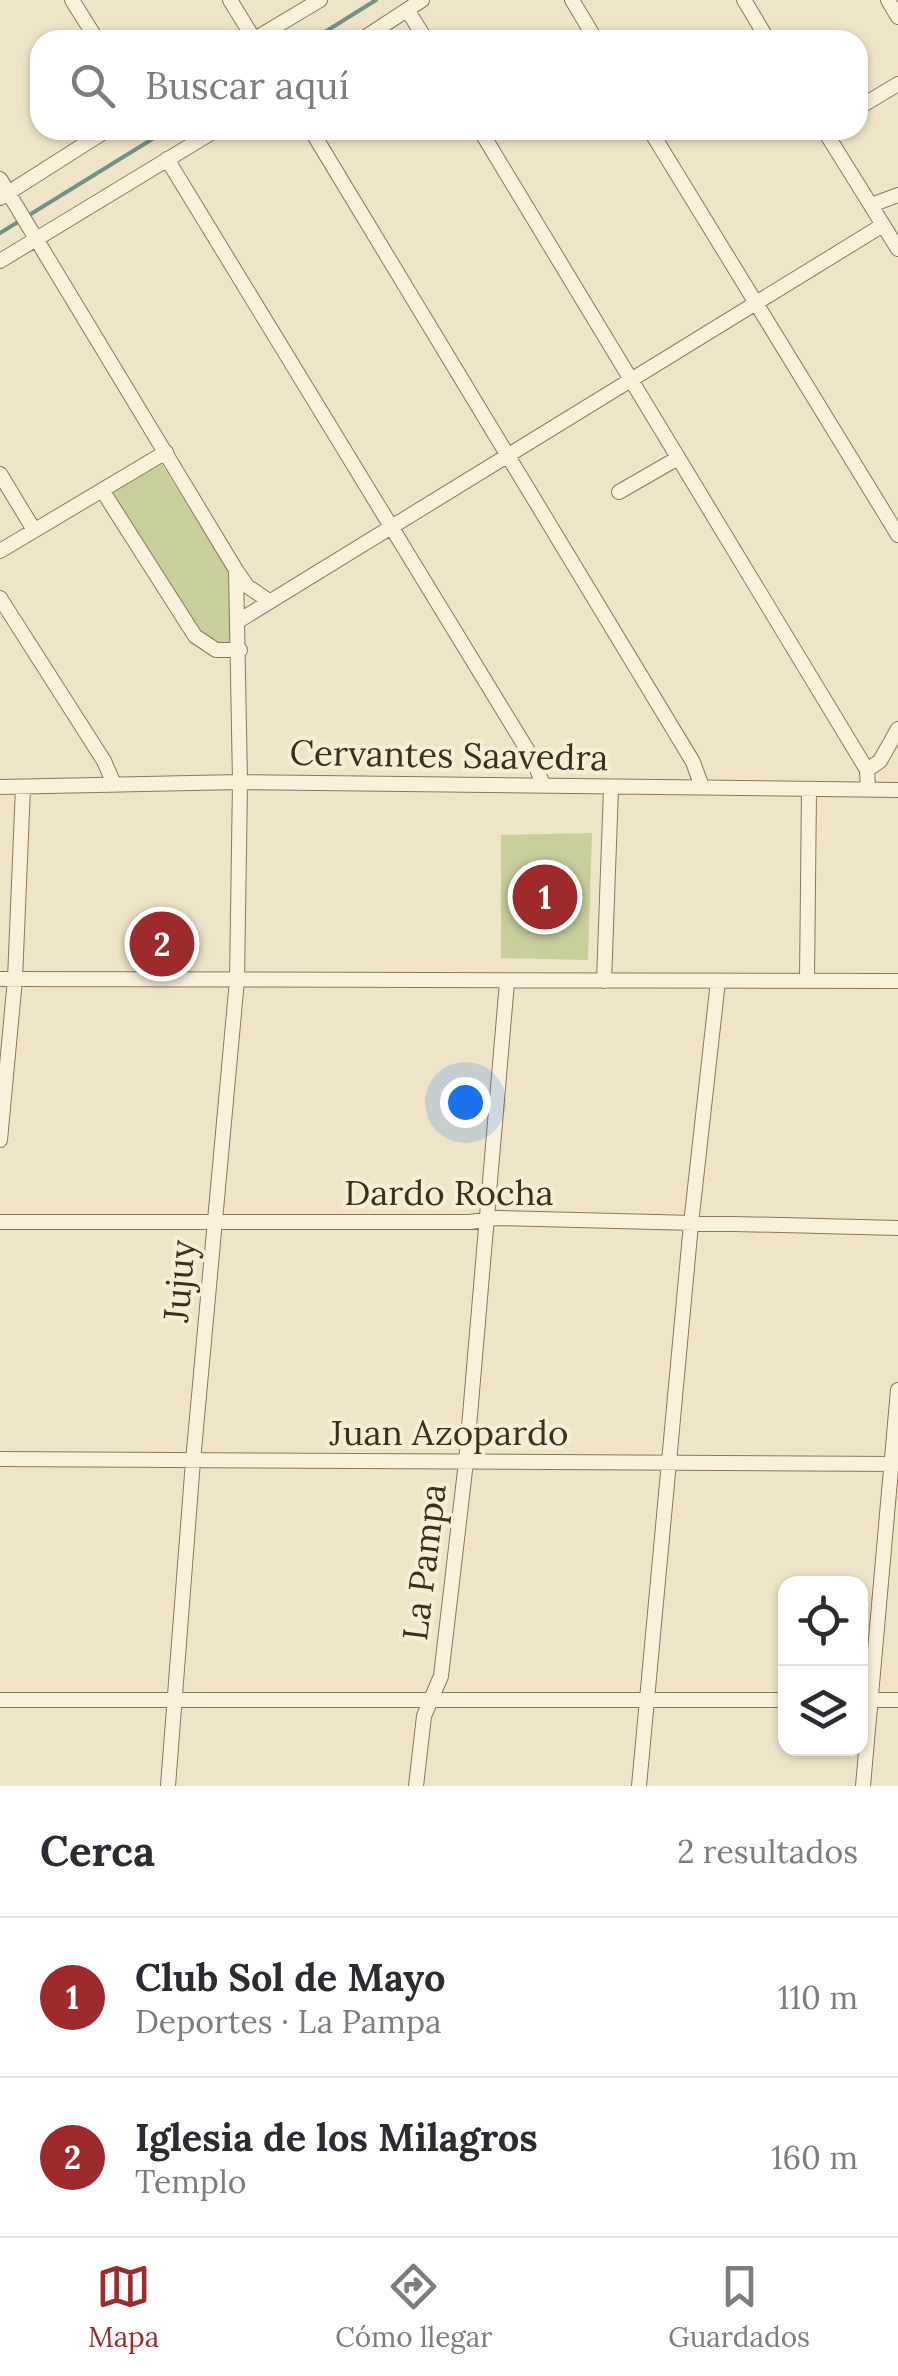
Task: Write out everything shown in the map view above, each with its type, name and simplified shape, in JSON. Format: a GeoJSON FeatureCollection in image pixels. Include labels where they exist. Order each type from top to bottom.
{"type":"FeatureCollection","features":[{"type":"Feature","properties":{"kind":"street"},"geometry":{"type":"LineString","coordinates":[[72,0],[90,30]]}},
{"type":"Feature","properties":{"kind":"street"},"geometry":{"type":"LineString","coordinates":[[230,0],[247,30]]}},
{"type":"Feature","properties":{"kind":"street"},"geometry":{"type":"LineString","coordinates":[[270,30],[320,0]]}},
{"type":"Feature","properties":{"kind":"street"},"geometry":{"type":"LineString","coordinates":[[377,30],[422,0]]}},
{"type":"Feature","properties":{"kind":"street"},"geometry":{"type":"LineString","coordinates":[[572,0],[590,30]]}},
{"type":"Feature","properties":{"kind":"street"},"geometry":{"type":"LineString","coordinates":[[744,0],[762,30]]}},
{"type":"Feature","properties":{"kind":"street"},"geometry":{"type":"LineString","coordinates":[[888,0],[898,16]]}},
{"type":"Feature","properties":{"kind":"street"},"geometry":{"type":"LineString","coordinates":[[408,10],[420,30]]}},
{"type":"Feature","properties":{"kind":"street"},"geometry":{"type":"LineString","coordinates":[[868,102],[898,84]]}},
{"type":"Feature","properties":{"kind":"street"},"geometry":{"type":"LineString","coordinates":[[8,199],[93,140]]}},
{"type":"Feature","properties":{"kind":"street"},"geometry":{"type":"LineString","coordinates":[[0,261],[33,234],[199,140]]}},
{"type":"Feature","properties":{"kind":"street"},"geometry":{"type":"LineString","coordinates":[[317,140],[693,762],[702,787]]}},
{"type":"Feature","properties":{"kind":"street"},"geometry":{"type":"LineString","coordinates":[[486,140],[867,770],[868,789]]}},
{"type":"Feature","properties":{"kind":"street"},"geometry":{"type":"LineString","coordinates":[[656,140],[898,535]]}},
{"type":"Feature","properties":{"kind":"street"},"geometry":{"type":"LineString","coordinates":[[830,140],[898,249]]}},
{"type":"Feature","properties":{"kind":"street"},"geometry":{"type":"LineString","coordinates":[[168,159],[534,761],[542,785]]}},
{"type":"Feature","properties":{"kind":"street"},"geometry":{"type":"LineString","coordinates":[[0,178],[8,199],[236,570],[247,586],[269,601]]}},
{"type":"Feature","properties":{"kind":"street"},"geometry":{"type":"LineString","coordinates":[[871,205],[898,196]]}},
{"type":"Feature","properties":{"kind":"street"},"geometry":{"type":"LineString","coordinates":[[240,620],[883,225]]}},
{"type":"Feature","properties":{"kind":"street"},"geometry":{"type":"LineString","coordinates":[[0,551],[166,452]]}},
{"type":"Feature","properties":{"kind":"street"},"geometry":{"type":"LineString","coordinates":[[619,492],[678,458]]}},
{"type":"Feature","properties":{"kind":"street"},"geometry":{"type":"LineString","coordinates":[[0,474],[34,530]]}},
{"type":"Feature","properties":{"kind":"street"},"geometry":{"type":"LineString","coordinates":[[102,490],[196,636],[216,650],[240,650]]}},
{"type":"Feature","properties":{"kind":"street","name":"Jujuy"},"geometry":{"type":"LineString","coordinates":[[168,1786],[172,1700],[237,980],[240,620],[236,570]]}},
{"type":"Feature","properties":{"kind":"street"},"geometry":{"type":"LineString","coordinates":[[0,598],[114,784]]}},
{"type":"Feature","properties":{"kind":"street"},"geometry":{"type":"LineString","coordinates":[[867,770],[880,761],[898,729]]}},
{"type":"Feature","properties":{"kind":"street","name":"Cervantes Saavedra"},"geometry":{"type":"LineString","coordinates":[[0,787],[240,782],[898,790]]}},
{"type":"Feature","properties":{"kind":"street"},"geometry":{"type":"LineString","coordinates":[[0,1140],[7,979],[23,787]]}},
{"type":"Feature","properties":{"kind":"street"},"geometry":{"type":"LineString","coordinates":[[604,981],[611,788]]}},
{"type":"Feature","properties":{"kind":"street"},"geometry":{"type":"LineString","coordinates":[[807,980],[810,788]]}},
{"type":"Feature","properties":{"kind":"street"},"geometry":{"type":"LineString","coordinates":[[7,979],[898,981]]}},
{"type":"Feature","properties":{"kind":"street"},"geometry":{"type":"LineString","coordinates":[[639,1786],[691,1224],[718,981]]}},
{"type":"Feature","properties":{"kind":"street","name":"La Pampa"},"geometry":{"type":"LineString","coordinates":[[416,1786],[424,1716],[441,1676],[466,1462],[507,982]]}},
{"type":"Feature","properties":{"kind":"street","name":"Dardo Rocha"},"geometry":{"type":"LineString","coordinates":[[0,1222],[486,1220],[898,1228]]}},
{"type":"Feature","properties":{"kind":"street"},"geometry":{"type":"LineString","coordinates":[[868,1684],[895,1464],[898,1390]]}},
{"type":"Feature","properties":{"kind":"street","name":"Juan Azopardo"},"geometry":{"type":"LineString","coordinates":[[0,1460],[895,1464]]}},
{"type":"Feature","properties":{"kind":"street"},"geometry":{"type":"LineString","coordinates":[[0,1700],[778,1700]]}},
{"type":"Feature","properties":{"kind":"street"},"geometry":{"type":"LineString","coordinates":[[868,1700],[898,1700]]}},
{"type":"Feature","properties":{"kind":"street"},"geometry":{"type":"LineString","coordinates":[[863,1786],[864,1756]]}},
{"type":"Feature","properties":{"kind":"green space"},"geometry":{"type":"Polygon","coordinates":[[[161,463],[226,566],[231,580],[235,640],[216,643],[201,633],[112,492],[161,463]]]}},
{"type":"Feature","properties":{"kind":"green space"},"geometry":{"type":"Polygon","coordinates":[[[592,833],[588,960],[501,958],[501,835],[592,833]]]}},
{"type":"Feature","properties":{"kind":"waterway"},"geometry":{"type":"LineString","coordinates":[[328,30],[376,0]]}},
{"type":"Feature","properties":{"kind":"waterway"},"geometry":{"type":"LineString","coordinates":[[0,233],[151,140]]}},
{"type":"Feature","properties":{"kind":"place","name":"Club Sol de Mayo"},"geometry":{"type":"Point","coordinates":[545,897]}},
{"type":"Feature","properties":{"kind":"place","name":"Iglesia de los Milagros"},"geometry":{"type":"Point","coordinates":[162,944]}}]}
